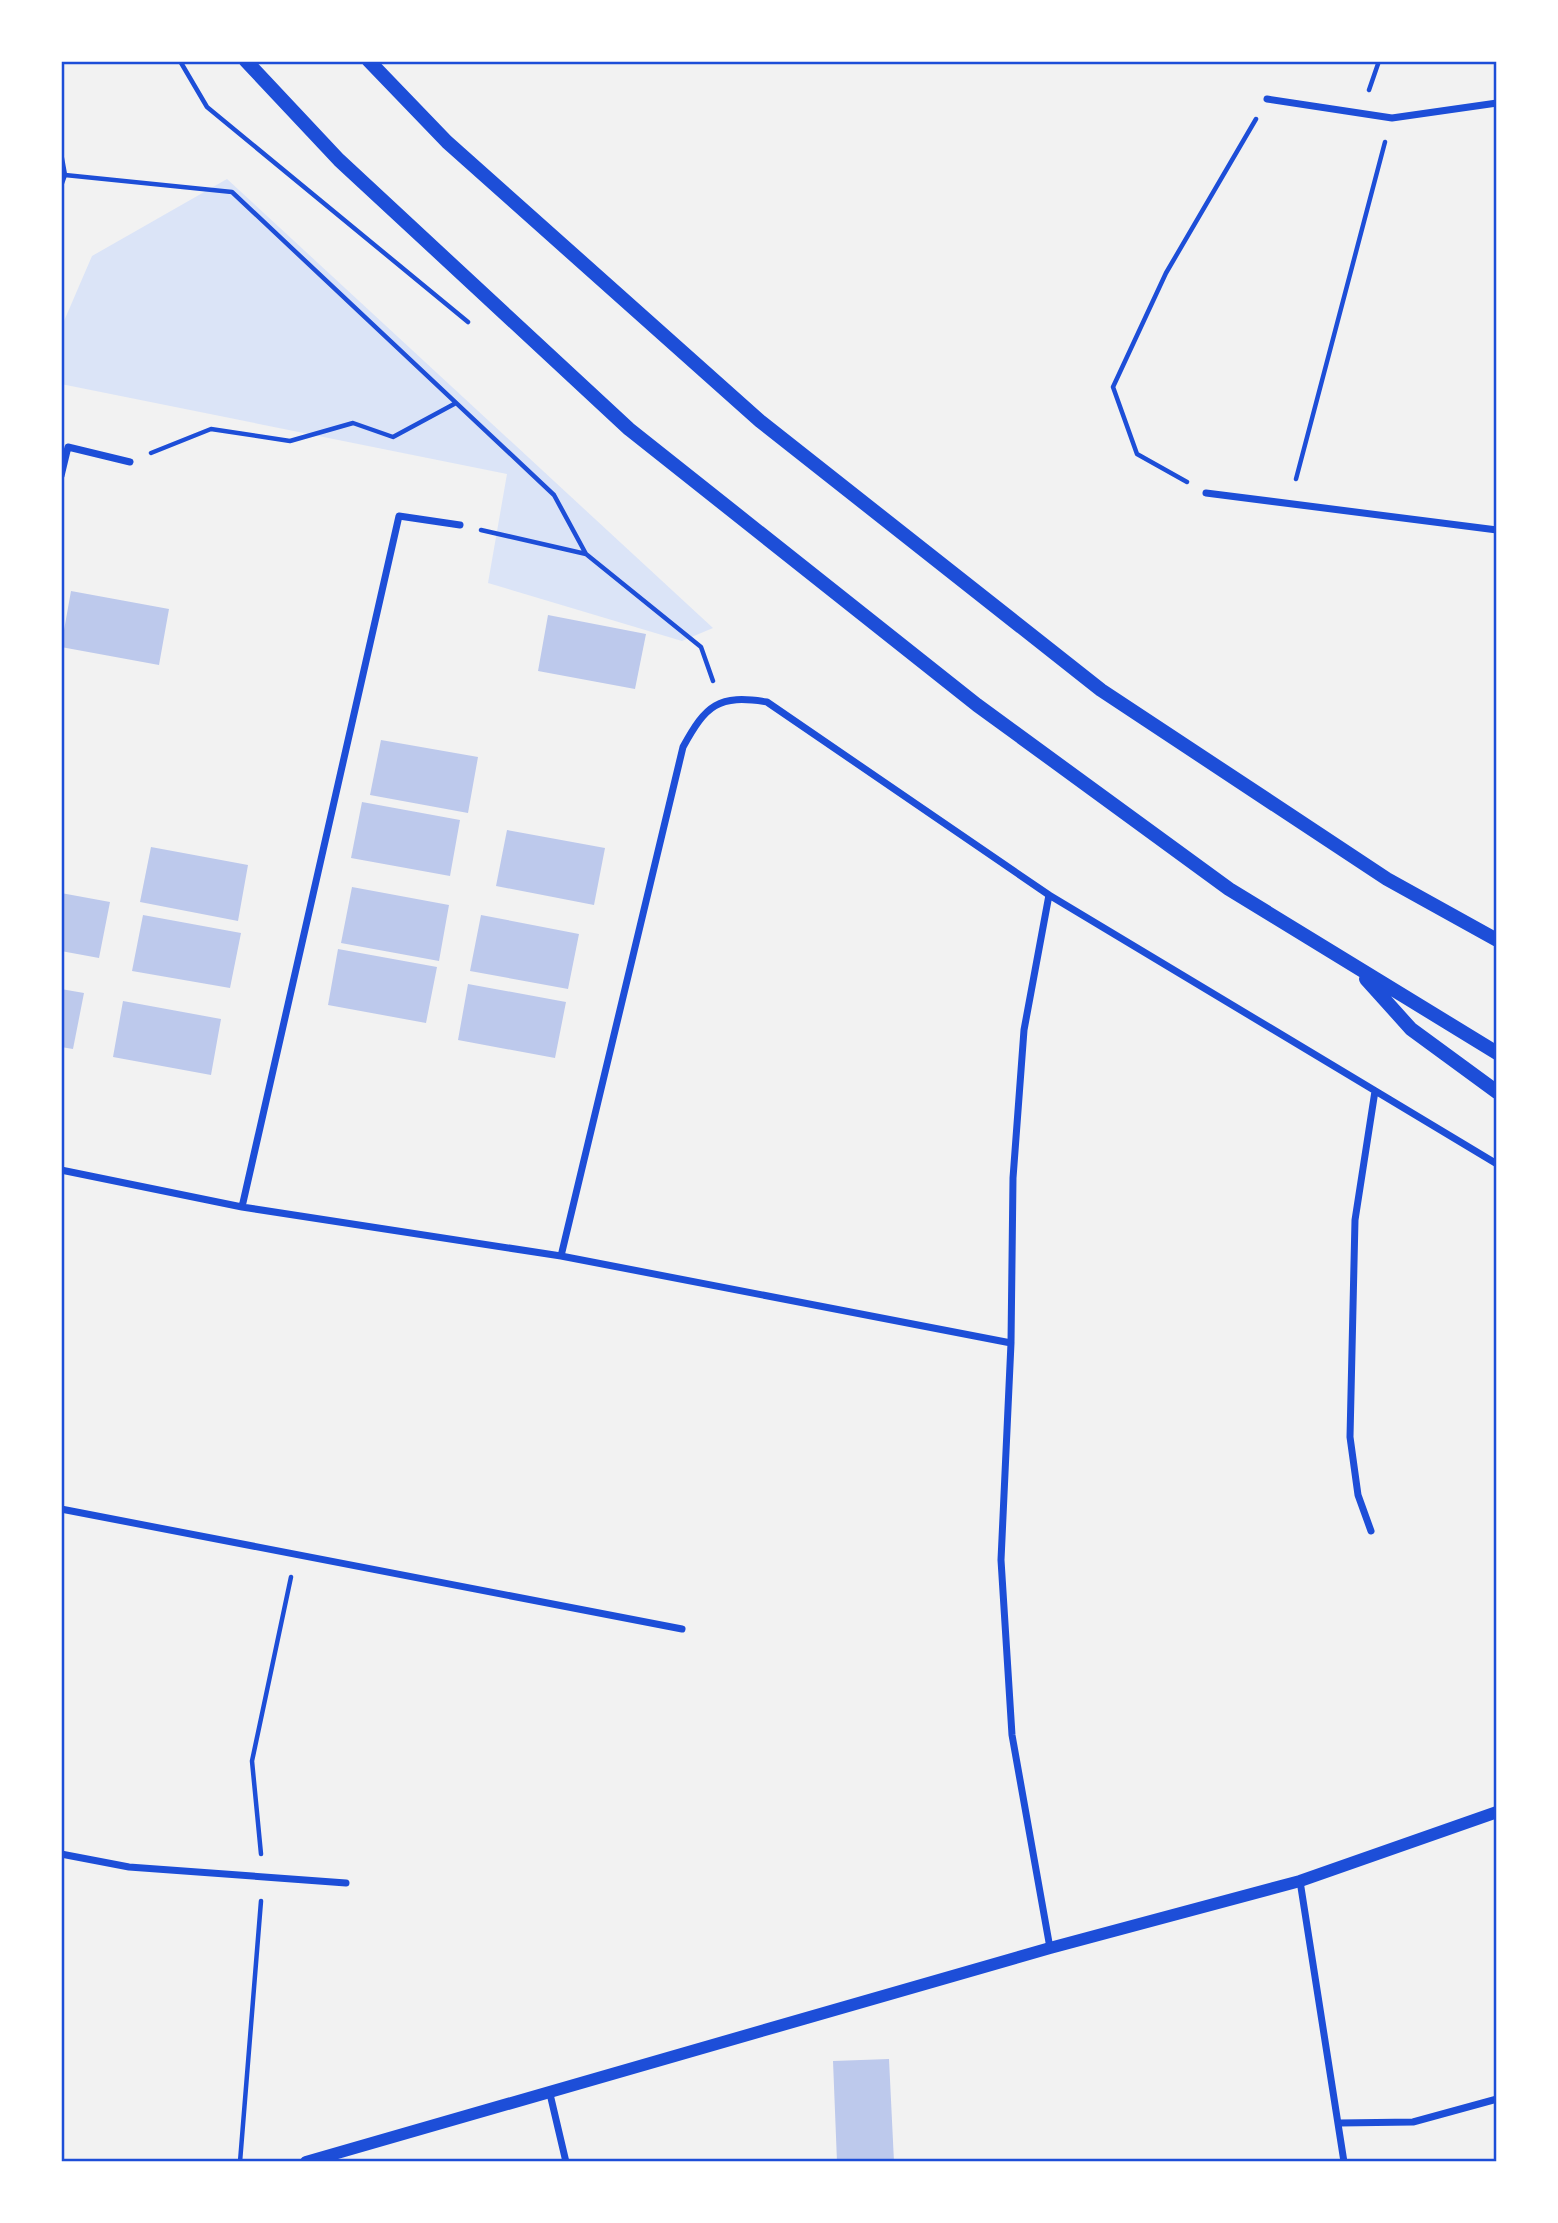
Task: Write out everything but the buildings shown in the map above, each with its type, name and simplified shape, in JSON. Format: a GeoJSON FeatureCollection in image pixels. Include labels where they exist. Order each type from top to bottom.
{"type":"FeatureCollection","features":[{"type":"Feature","properties":{"kind":"main road"},"geometry":{"type":"LineString","coordinates":[[246,61],[339,160],[629,429],[977,705],[1229,889],[1360,972],[1497,1053]]}},
{"type":"Feature","properties":{"kind":"main road"},"geometry":{"type":"LineString","coordinates":[[369,61],[447,142],[760,421],[1101,690],[1387,879],[1497,940]]}},
{"type":"Feature","properties":{"kind":"main road"},"geometry":{"type":"LineString","coordinates":[[1360,972],[1411,1029],[1497,1092]]}},
{"type":"Feature","properties":{"kind":"street"},"geometry":{"type":"LineString","coordinates":[[1267,99],[1392,118],[1497,103]]}},
{"type":"Feature","properties":{"kind":"street"},"geometry":{"type":"LineString","coordinates":[[61,476],[68,447],[130,462]]}},
{"type":"Feature","properties":{"kind":"street"},"geometry":{"type":"LineString","coordinates":[[1206,493],[1497,530]]}},
{"type":"Feature","properties":{"kind":"street"},"geometry":{"type":"LineString","coordinates":[[242,1207],[399,516],[460,525]]}},
{"type":"Feature","properties":{"kind":"street"},"geometry":{"type":"LineString","coordinates":[[561,1256],[682,747],[698,719],[719,701],[742,698],[767,702],[1049,895],[1497,1164]]}},
{"type":"Feature","properties":{"kind":"street"},"geometry":{"type":"LineString","coordinates":[[1049,895],[1024,1030],[1013,1178],[1010,1343],[1001,1560],[1012,1735],[1050,1948]]}},
{"type":"Feature","properties":{"kind":"street"},"geometry":{"type":"LineString","coordinates":[[1371,1531],[1358,1496],[1350,1437],[1355,1220],[1375,1091]]}},
{"type":"Feature","properties":{"kind":"street"},"geometry":{"type":"LineString","coordinates":[[61,1170],[242,1207],[561,1256],[1010,1343]]}},
{"type":"Feature","properties":{"kind":"street"},"geometry":{"type":"LineString","coordinates":[[61,1509],[682,1629]]}},
{"type":"Feature","properties":{"kind":"street"},"geometry":{"type":"LineString","coordinates":[[306,2162],[551,2094],[1050,1948],[1300,1881],[1497,1812]]}},
{"type":"Feature","properties":{"kind":"street"},"geometry":{"type":"LineString","coordinates":[[61,1854],[129,1867],[346,1883]]}},
{"type":"Feature","properties":{"kind":"street"},"geometry":{"type":"LineString","coordinates":[[1300,1881],[1344,2162]]}},
{"type":"Feature","properties":{"kind":"street"},"geometry":{"type":"LineString","coordinates":[[551,2094],[566,2162]]}},
{"type":"Feature","properties":{"kind":"street"},"geometry":{"type":"LineString","coordinates":[[1340,2123],[1413,2122],[1497,2099]]}},
{"type":"Feature","properties":{"kind":"path"},"geometry":{"type":"LineString","coordinates":[[180,61],[207,107],[472,326]]}},
{"type":"Feature","properties":{"kind":"path"},"geometry":{"type":"LineString","coordinates":[[1206,493],[1137,454],[1113,387],[1166,273],[1267,99]]}},
{"type":"Feature","properties":{"kind":"path"},"geometry":{"type":"LineString","coordinates":[[1290,503],[1392,118]]}},
{"type":"Feature","properties":{"kind":"path"},"geometry":{"type":"LineString","coordinates":[[61,153],[65,175],[61,186]]}},
{"type":"Feature","properties":{"kind":"path"},"geometry":{"type":"LineString","coordinates":[[65,175],[232,191],[554,495],[586,554],[701,647],[719,701]]}},
{"type":"Feature","properties":{"kind":"path"},"geometry":{"type":"LineString","coordinates":[[130,462],[211,429],[290,441],[353,423],[393,438],[456,402]]}},
{"type":"Feature","properties":{"kind":"path"},"geometry":{"type":"LineString","coordinates":[[460,525],[586,554]]}},
{"type":"Feature","properties":{"kind":"shaded area"},"geometry":{"type":"Polygon","coordinates":[[[227,179],[713,628],[682,641],[488,583],[507,474],[61,384],[61,328],[92,256],[227,179]]]}}]}
